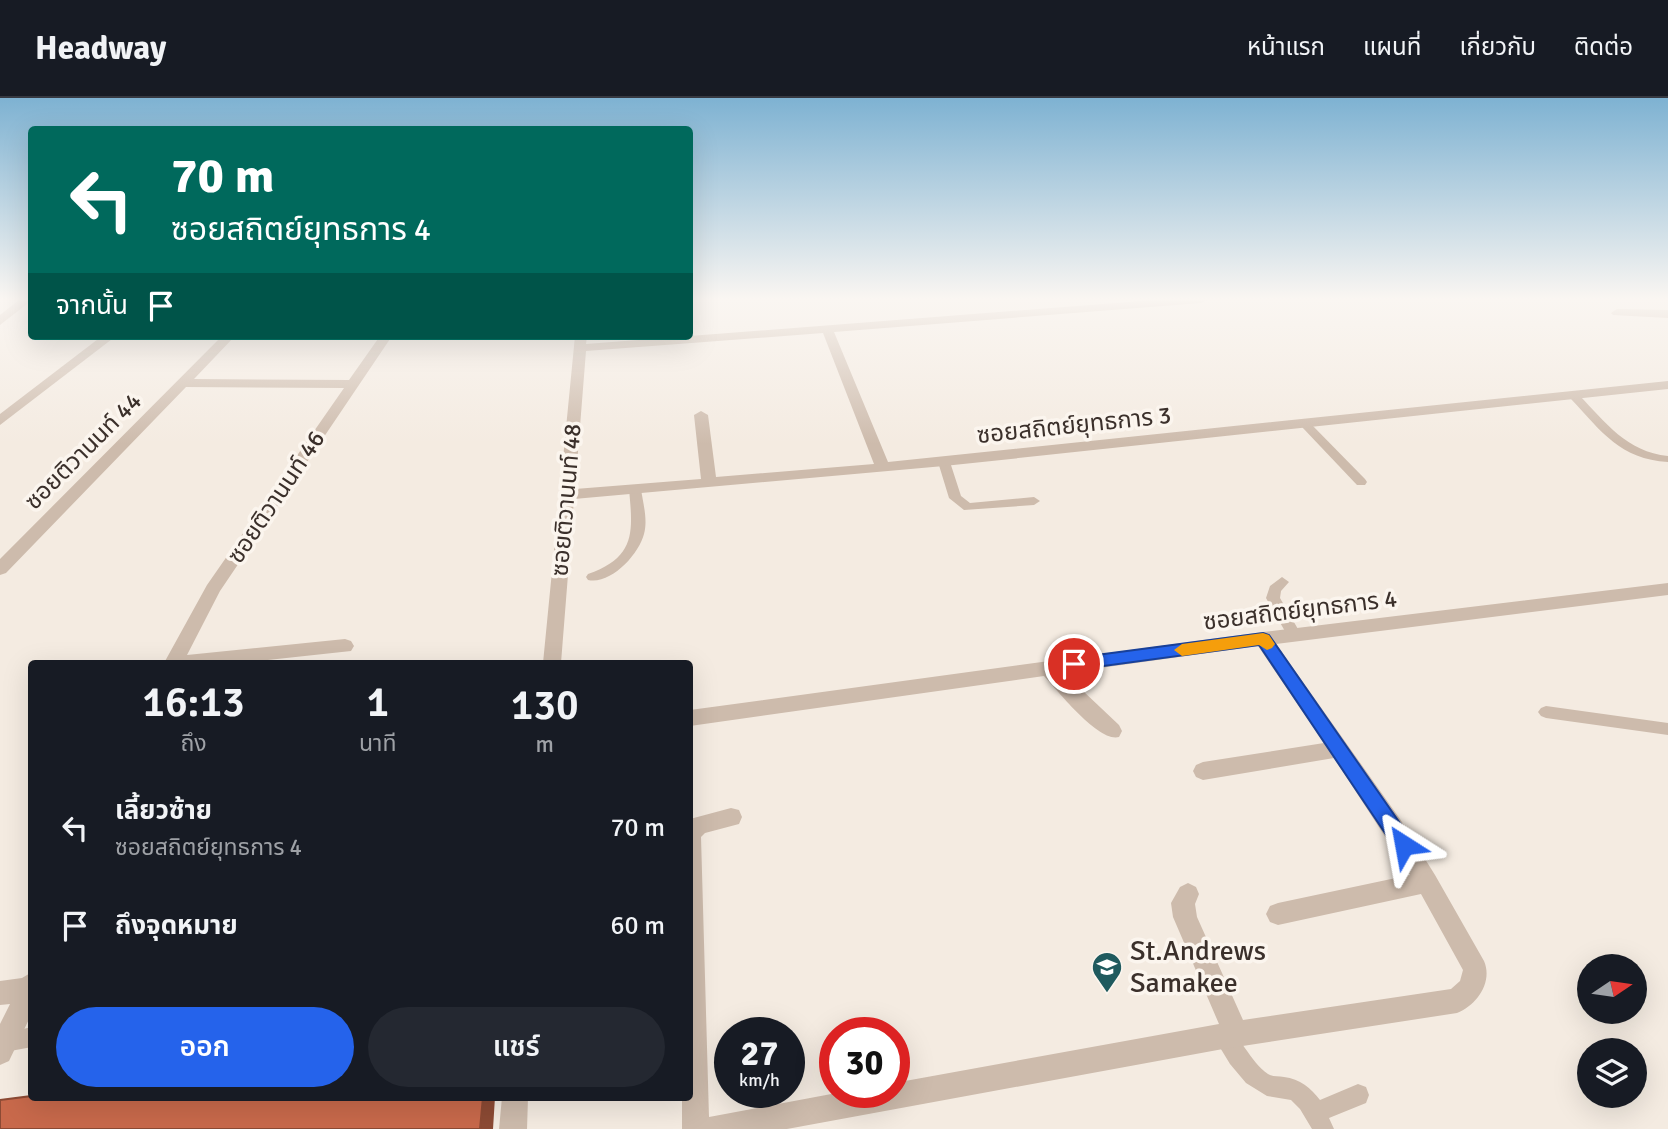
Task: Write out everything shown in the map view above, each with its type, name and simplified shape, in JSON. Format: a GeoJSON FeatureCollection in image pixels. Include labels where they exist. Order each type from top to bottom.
{"type":"FeatureCollection","features":[{"type":"Feature","properties":{"kind":"street"},"geometry":{"type":"LineString","coordinates":[[0,421],[94,348]]}},
{"type":"Feature","properties":{"kind":"street","name":"ซอยติวานนท์ 44"},"geometry":{"type":"LineString","coordinates":[[0,569],[217,348]]}},
{"type":"Feature","properties":{"kind":"street","name":"ซอยติวานนท์ 46"},"geometry":{"type":"LineString","coordinates":[[175,660],[213,589],[378,348]]}},
{"type":"Feature","properties":{"kind":"street","name":"ซอยติวานนท์ 48"},"geometry":{"type":"LineString","coordinates":[[552,660],[565,495],[580,348]]}},
{"type":"Feature","properties":{"kind":"street"},"geometry":{"type":"LineString","coordinates":[[835,348],[883,467]]}},
{"type":"Feature","properties":{"kind":"street"},"geometry":{"type":"LineString","coordinates":[[183,383],[354,384]]}},
{"type":"Feature","properties":{"kind":"street","name":"ซอยสถิตย์ยุทธการ 3"},"geometry":{"type":"LineString","coordinates":[[565,495],[944,462],[1668,385]]}},
{"type":"Feature","properties":{"kind":"street"},"geometry":{"type":"LineString","coordinates":[[701,415],[709,483]]}},
{"type":"Feature","properties":{"kind":"street","name":"ซอยสถิตย์ยุทธการ 4"},"geometry":{"type":"LineString","coordinates":[[693,718],[1263,639],[1668,589]]}},
{"type":"Feature","properties":{"kind":"street"},"geometry":{"type":"LineString","coordinates":[[713,1129],[803,1121],[1229,1035],[1457,1001],[1471,988],[1475,969],[1427,882],[1263,639]]}},
{"type":"Feature","properties":{"kind":"street"},"geometry":{"type":"LineString","coordinates":[[203,660],[345,646]]}},
{"type":"Feature","properties":{"kind":"street"},"geometry":{"type":"LineString","coordinates":[[1047,668],[1112,731]]}},
{"type":"Feature","properties":{"kind":"street"},"geometry":{"type":"LineString","coordinates":[[1203,771],[1338,749]]}},
{"type":"Feature","properties":{"kind":"street"},"geometry":{"type":"LineString","coordinates":[[693,832],[698,825],[730,817]]}},
{"type":"Feature","properties":{"kind":"street"},"geometry":{"type":"LineString","coordinates":[[1278,914],[1427,882]]}},
{"type":"Feature","properties":{"kind":"street"},"geometry":{"type":"LineString","coordinates":[[1188,894],[1183,903],[1185,918],[1229,1035]]}},
{"type":"Feature","properties":{"kind":"street"},"geometry":{"type":"LineString","coordinates":[[693,982],[696,1129]]}},
{"type":"Feature","properties":{"kind":"street"},"geometry":{"type":"LineString","coordinates":[[0,993],[28,986]]}},
{"type":"Feature","properties":{"kind":"street"},"geometry":{"type":"LineString","coordinates":[[2,1047],[28,990]]}},
{"type":"Feature","properties":{"kind":"street"},"geometry":{"type":"LineString","coordinates":[[513,1129],[516,1101]]}},
{"type":"Feature","properties":{"kind":"lane"},"geometry":{"type":"LineString","coordinates":[[1581,396],[1633,454],[1654,460],[1668,459]]}},
{"type":"Feature","properties":{"kind":"lane"},"geometry":{"type":"LineString","coordinates":[[1306,425],[1361,481]]}},
{"type":"Feature","properties":{"kind":"lane"},"geometry":{"type":"LineString","coordinates":[[944,462],[956,498],[968,507],[1034,501]]}},
{"type":"Feature","properties":{"kind":"lane"},"geometry":{"type":"LineString","coordinates":[[593,577],[610,571],[634,548],[639,538],[635,489]]}},
{"type":"Feature","properties":{"kind":"lane"},"geometry":{"type":"LineString","coordinates":[[1282,582],[1275,589],[1273,598],[1295,636]]}},
{"type":"Feature","properties":{"kind":"lane"},"geometry":{"type":"LineString","coordinates":[[1546,712],[1668,729]]}},
{"type":"Feature","properties":{"kind":"lane"},"geometry":{"type":"LineString","coordinates":[[1229,1035],[1254,1075],[1268,1086],[1294,1090],[1320,1121],[1358,1095]]}},
{"type":"Feature","properties":{"kind":"lane"},"geometry":{"type":"LineString","coordinates":[[2,1047],[28,1038]]}},
{"type":"Feature","properties":{"kind":"building"},"geometry":{"type":"Polygon","coordinates":[[[28,1096],[28,1101],[483,1101],[480,1129],[0,1129],[0,1100],[28,1096]]]}},
{"type":"Feature","properties":{"kind":"slow traffic"},"geometry":{"type":"LineString","coordinates":[[1182,650],[1263,639],[1267,644]]}},
{"type":"Feature","properties":{"kind":"place","name":"St.Andrews Samakee"},"geometry":{"type":"Point","coordinates":[1107,994]}},
{"type":"Feature","properties":{"kind":"route"},"geometry":{"type":"LineString","coordinates":[[1074,664],[1263,639],[1404,845]]}}]}
